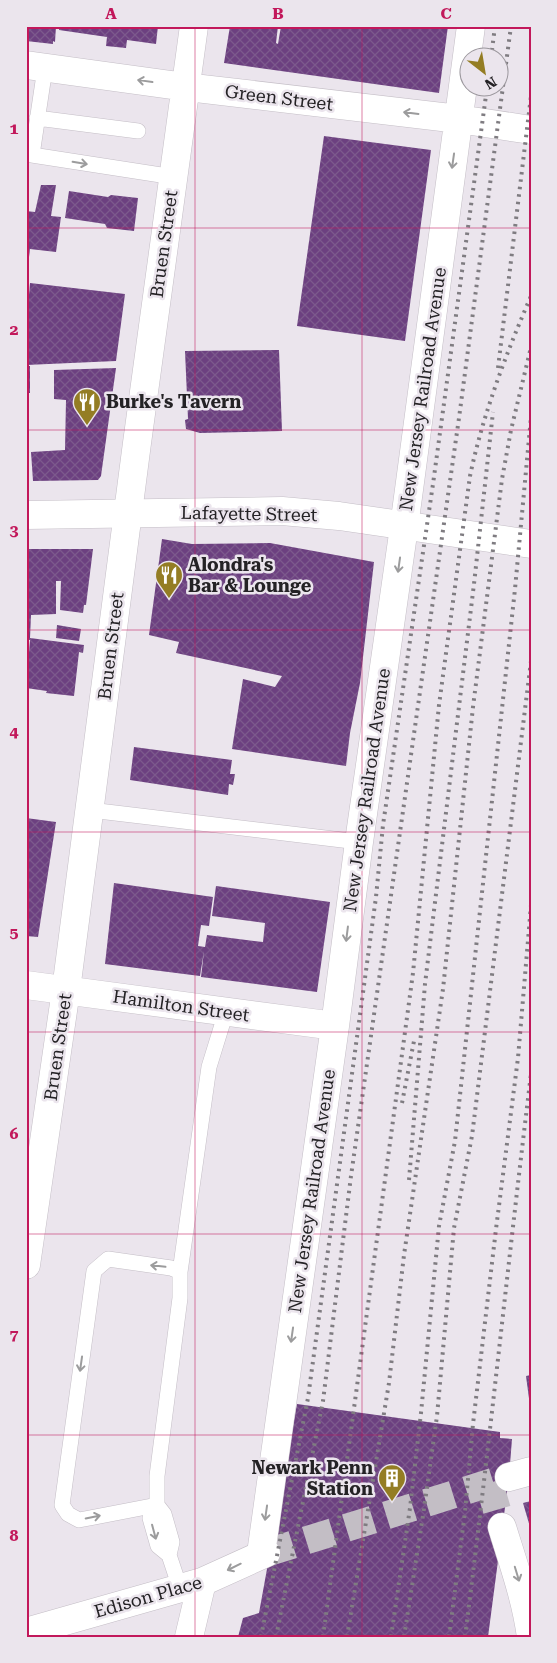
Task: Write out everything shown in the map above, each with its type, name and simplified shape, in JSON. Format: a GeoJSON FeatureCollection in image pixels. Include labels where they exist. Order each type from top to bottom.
{"type":"FeatureCollection","features":[{"type":"Feature","properties":{"kind":"street","name":"Bruen Street"},"geometry":{"type":"LineString","coordinates":[[26,1264],[66,990],[137,442],[194,26]]}},
{"type":"Feature","properties":{"kind":"street","name":"New Jersey Railroad Avenue"},"geometry":{"type":"LineString","coordinates":[[263,1553],[471,26]]}},
{"type":"Feature","properties":{"kind":"street","name":"Green Street"},"geometry":{"type":"LineString","coordinates":[[36,66],[186,87],[459,119],[531,130]]}},
{"type":"Feature","properties":{"kind":"street","name":"Lafayette Street"},"geometry":{"type":"LineString","coordinates":[[26,515],[282,511],[339,516],[404,527],[531,544]]}},
{"type":"Feature","properties":{"kind":"street","name":"Hamilton Street"},"geometry":{"type":"LineString","coordinates":[[26,985],[335,1026]]}},
{"type":"Feature","properties":{"kind":"street"},"geometry":{"type":"LineString","coordinates":[[502,1527],[519,1583],[531,1637]]}},
{"type":"Feature","properties":{"kind":"street","name":"Edison Place"},"geometry":{"type":"LineString","coordinates":[[26,1632],[191,1585],[263,1553]]}},
{"type":"Feature","properties":{"kind":"street"},"geometry":{"type":"LineString","coordinates":[[189,1637],[191,1585]]}},
{"type":"Feature","properties":{"kind":"lane"},"geometry":{"type":"LineString","coordinates":[[36,66],[37,118],[32,155],[174,177]]}},
{"type":"Feature","properties":{"kind":"lane"},"geometry":{"type":"LineString","coordinates":[[37,118],[138,131]]}},
{"type":"Feature","properties":{"kind":"lane"},"geometry":{"type":"LineString","coordinates":[[90,810],[359,842]]}},
{"type":"Feature","properties":{"kind":"lane"},"geometry":{"type":"LineString","coordinates":[[191,1585],[169,1555],[158,1546],[150,1518],[157,1505],[157,1476],[180,1298],[180,1272],[209,1067],[226,1012]]}},
{"type":"Feature","properties":{"kind":"lane"},"geometry":{"type":"LineString","coordinates":[[157,1505],[79,1520],[68,1514],[62,1505],[94,1271],[108,1259],[171,1268],[180,1272]]}},
{"type":"Feature","properties":{"kind":"building"},"geometry":{"type":"Polygon","coordinates":[[[26,26],[56,26],[55,42],[53,41],[53,44],[26,41],[26,26]]]}},
{"type":"Feature","properties":{"kind":"building"},"geometry":{"type":"Polygon","coordinates":[[[59,26],[158,26],[156,44],[127,40],[126,48],[106,46],[107,37],[59,30],[59,26]]]}},
{"type":"Feature","properties":{"kind":"building"},"geometry":{"type":"Polygon","coordinates":[[[230,26],[278,26],[276,43],[278,44],[281,26],[317,26],[341,29],[341,26],[448,26],[439,93],[224,63],[230,26]]]}},
{"type":"Feature","properties":{"kind":"building"},"geometry":{"type":"Polygon","coordinates":[[[324,136],[431,150],[405,341],[297,326],[324,136]]]}},
{"type":"Feature","properties":{"kind":"building"},"geometry":{"type":"Polygon","coordinates":[[[41,185],[56,185],[51,216],[61,217],[56,252],[30,249],[26,273],[26,211],[35,212],[41,185]]]}},
{"type":"Feature","properties":{"kind":"building"},"geometry":{"type":"Polygon","coordinates":[[[69,191],[108,197],[111,195],[138,198],[134,231],[107,228],[105,224],[65,218],[69,191]]]}},
{"type":"Feature","properties":{"kind":"building"},"geometry":{"type":"Polygon","coordinates":[[[30,283],[125,294],[116,361],[26,365],[26,330],[30,283]]]}},
{"type":"Feature","properties":{"kind":"building"},"geometry":{"type":"Polygon","coordinates":[[[279,350],[282,431],[200,433],[186,429],[185,420],[188,419],[185,351],[279,350]]]}},
{"type":"Feature","properties":{"kind":"building"},"geometry":{"type":"Polygon","coordinates":[[[26,366],[30,366],[30,393],[26,393],[26,366]]]}},
{"type":"Feature","properties":{"kind":"building"},"geometry":{"type":"Polygon","coordinates":[[[116,368],[101,476],[98,480],[33,481],[31,452],[65,450],[66,400],[54,399],[54,370],[116,368]]]}},
{"type":"Feature","properties":{"kind":"building"},"geometry":{"type":"Polygon","coordinates":[[[162,539],[192,544],[270,543],[374,562],[360,683],[350,733],[346,766],[232,749],[243,679],[275,687],[282,676],[176,653],[179,642],[149,635],[162,539]]]}},
{"type":"Feature","properties":{"kind":"building"},"geometry":{"type":"Polygon","coordinates":[[[26,549],[93,549],[86,605],[84,605],[83,613],[60,610],[61,581],[56,581],[56,614],[31,615],[30,638],[84,645],[83,653],[79,652],[74,696],[46,693],[47,691],[26,688],[30,640],[26,640],[26,549]]]}},
{"type":"Feature","properties":{"kind":"building"},"geometry":{"type":"Polygon","coordinates":[[[57,625],[81,629],[79,641],[56,638],[57,625]]]}},
{"type":"Feature","properties":{"kind":"building"},"geometry":{"type":"Polygon","coordinates":[[[134,747],[232,760],[230,774],[235,774],[233,785],[229,784],[228,795],[130,780],[134,747]]]}},
{"type":"Feature","properties":{"kind":"building"},"geometry":{"type":"Polygon","coordinates":[[[26,818],[56,822],[38,937],[26,936],[26,818]]]}},
{"type":"Feature","properties":{"kind":"building"},"geometry":{"type":"Polygon","coordinates":[[[114,883],[213,897],[209,926],[201,925],[198,946],[205,947],[207,935],[263,942],[265,923],[212,916],[216,886],[330,902],[317,992],[201,977],[204,951],[200,976],[105,964],[114,883]]]}},
{"type":"Feature","properties":{"kind":"building"},"geometry":{"type":"Polygon","coordinates":[[[531,1375],[531,1406],[530,1406],[526,1376],[531,1375]]]}},
{"type":"Feature","properties":{"kind":"building","name":"Newark Penn Station"},"geometry":{"type":"Polygon","coordinates":[[[297,1404],[500,1432],[500,1438],[512,1439],[509,1477],[488,1637],[238,1637],[243,1618],[259,1613],[297,1404]]]}},
{"type":"Feature","properties":{"kind":"building"},"geometry":{"type":"Polygon","coordinates":[[[531,1501],[531,1527],[530,1527],[523,1503],[531,1501]]]}},
{"type":"Feature","properties":{"kind":"tunnel"},"geometry":{"type":"LineString","coordinates":[[266,1553],[509,1477]]}},
{"type":"Feature","properties":{"kind":"tunnel"},"geometry":{"type":"LineString","coordinates":[[489,1483],[502,1527]]}},
{"type":"Feature","properties":{"kind":"railway"},"geometry":{"type":"LineString","coordinates":[[492,48],[495,26]]}},
{"type":"Feature","properties":{"kind":"railway"},"geometry":{"type":"LineString","coordinates":[[276,1637],[323,1401],[351,1176],[459,418],[511,26]]}},
{"type":"Feature","properties":{"kind":"railway"},"geometry":{"type":"LineString","coordinates":[[498,368],[531,96]]}},
{"type":"Feature","properties":{"kind":"railway"},"geometry":{"type":"LineString","coordinates":[[261,1637],[308,1398],[376,897],[383,825],[433,484],[486,98]]}},
{"type":"Feature","properties":{"kind":"railway"},"geometry":{"type":"LineString","coordinates":[[323,1637],[413,973],[439,705],[470,476],[496,384],[531,296]]}},
{"type":"Feature","properties":{"kind":"railway"},"geometry":{"type":"LineString","coordinates":[[347,1637],[389,1383],[404,1255],[443,989],[473,707],[502,479],[511,430],[531,347]]}},
{"type":"Feature","properties":{"kind":"railway"},"geometry":{"type":"LineString","coordinates":[[409,1180],[425,984],[493,412]]}},
{"type":"Feature","properties":{"kind":"railway"},"geometry":{"type":"LineString","coordinates":[[391,1637],[410,1508],[439,1226],[455,1141],[515,589],[531,417]]}},
{"type":"Feature","properties":{"kind":"railway"},"geometry":{"type":"LineString","coordinates":[[404,1637],[437,1416],[454,1228],[472,1136],[531,661]]}},
{"type":"Feature","properties":{"kind":"railway"},"geometry":{"type":"LineString","coordinates":[[449,1637],[465,1512],[473,1424],[496,1229],[518,1058],[531,905]]}},
{"type":"Feature","properties":{"kind":"railway"},"geometry":{"type":"LineString","coordinates":[[402,1103],[414,1041]]}},
{"type":"Feature","properties":{"kind":"railway"},"geometry":{"type":"LineString","coordinates":[[465,1637],[531,1074]]}},
{"type":"Feature","properties":{"kind":"place","name":"Burke's Tavern"},"geometry":{"type":"Point","coordinates":[87,426]}},
{"type":"Feature","properties":{"kind":"place","name":"Alondra's Bar & Lounge"},"geometry":{"type":"Point","coordinates":[169,599]}},
{"type":"Feature","properties":{"kind":"place","name":"Newark Penn Station"},"geometry":{"type":"Point","coordinates":[392,1502]}}]}
